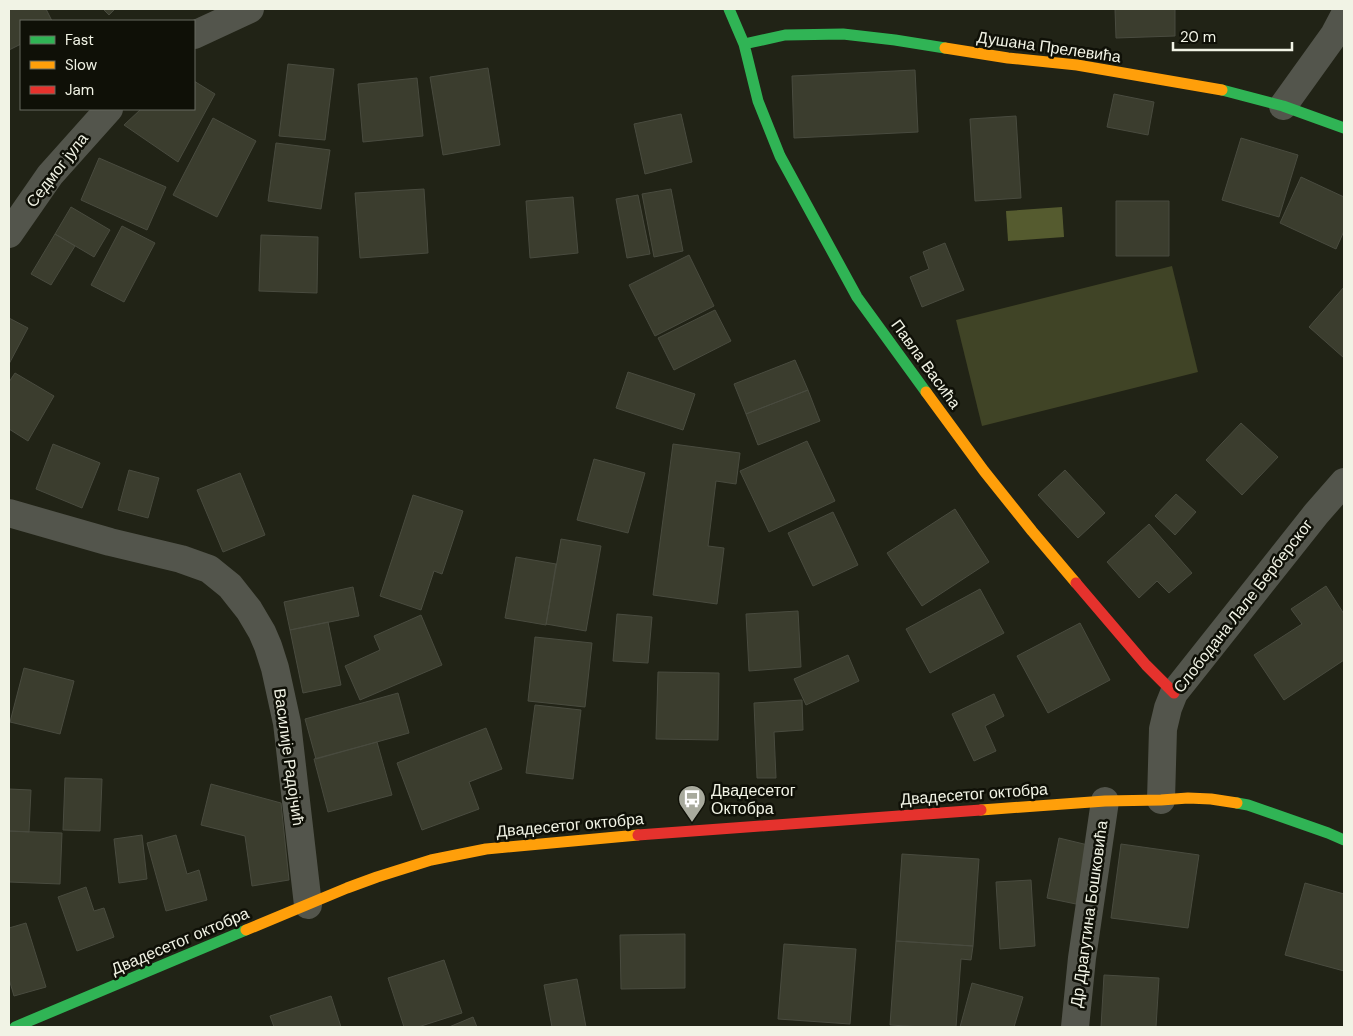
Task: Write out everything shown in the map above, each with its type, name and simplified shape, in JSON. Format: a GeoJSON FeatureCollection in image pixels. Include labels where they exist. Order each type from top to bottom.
{"type":"FeatureCollection","features":[{"type":"Feature","properties":{"kind":"street"},"geometry":{"type":"LineString","coordinates":[[195,35],[250,9]]}},
{"type":"Feature","properties":{"kind":"street","name":"Павла Васића"},"geometry":{"type":"LineString","coordinates":[[729,9],[744,44],[758,100],[780,156],[857,297],[984,471],[1032,531],[1146,665],[1174,692]]}},
{"type":"Feature","properties":{"kind":"street"},"geometry":{"type":"LineString","coordinates":[[1283,106],[1334,35],[1344,16]]}},
{"type":"Feature","properties":{"kind":"street","name":"Душана Прелевића"},"geometry":{"type":"LineString","coordinates":[[744,44],[785,35],[843,34],[895,40],[1008,58],[1078,65],[1226,91],[1283,106],[1344,128]]}},
{"type":"Feature","properties":{"kind":"street","name":"Седмог јула"},"geometry":{"type":"LineString","coordinates":[[9,234],[50,175],[108,110]]}},
{"type":"Feature","properties":{"kind":"street","name":"Слободана Лале Берберског"},"geometry":{"type":"LineString","coordinates":[[1161,800],[1163,728],[1174,692],[1316,514],[1344,482]]}},
{"type":"Feature","properties":{"kind":"street","name":"Василије Радојчић"},"geometry":{"type":"LineString","coordinates":[[9,513],[110,542],[181,559],[209,569],[230,586],[249,610],[268,646],[275,668],[287,723],[308,905]]}},
{"type":"Feature","properties":{"kind":"street"},"geometry":{"type":"LineString","coordinates":[[1161,800],[1212,799],[1248,805],[1344,840]]}},
{"type":"Feature","properties":{"kind":"street","name":"Двадесетог октобра"},"geometry":{"type":"LineString","coordinates":[[15,1027],[377,877],[431,860],[486,849],[587,839],[1105,801],[1161,800]]}},
{"type":"Feature","properties":{"kind":"street","name":"Др Драгутина Бошковића"},"geometry":{"type":"LineString","coordinates":[[1075,1027],[1082,958],[1105,801]]}},
{"type":"Feature","properties":{"kind":"shaded area"},"geometry":{"type":"Polygon","coordinates":[[[1062,207],[1064,237],[1008,241],[1006,211],[1062,207]]]}},
{"type":"Feature","properties":{"kind":"shaded area"},"geometry":{"type":"Polygon","coordinates":[[[1172,266],[1198,372],[982,426],[956,320],[1172,266]]]}},
{"type":"Feature","properties":{"kind":"building"},"geometry":{"type":"Polygon","coordinates":[[[9,9],[46,9],[52,20],[20,20],[20,44],[9,50],[9,9]]]}},
{"type":"Feature","properties":{"kind":"building"},"geometry":{"type":"Polygon","coordinates":[[[103,9],[115,9],[109,15],[103,9]]]}},
{"type":"Feature","properties":{"kind":"building"},"geometry":{"type":"Polygon","coordinates":[[[1115,9],[1175,9],[1175,36],[1116,38],[1115,9]]]}},
{"type":"Feature","properties":{"kind":"building"},"geometry":{"type":"Polygon","coordinates":[[[288,64],[334,69],[325,140],[279,136],[288,64]]]}},
{"type":"Feature","properties":{"kind":"building"},"geometry":{"type":"Polygon","coordinates":[[[488,68],[500,145],[443,155],[430,77],[488,68]]]}},
{"type":"Feature","properties":{"kind":"building"},"geometry":{"type":"Polygon","coordinates":[[[915,70],[918,132],[794,138],[792,76],[915,70]]]}},
{"type":"Feature","properties":{"kind":"building"},"geometry":{"type":"Polygon","coordinates":[[[417,78],[423,136],[363,142],[358,84],[417,78]]]}},
{"type":"Feature","properties":{"kind":"building"},"geometry":{"type":"Polygon","coordinates":[[[195,82],[215,94],[178,162],[124,125],[140,110],[195,110],[195,82]]]}},
{"type":"Feature","properties":{"kind":"building"},"geometry":{"type":"Polygon","coordinates":[[[1114,94],[1154,102],[1148,135],[1107,127],[1114,94]]]}},
{"type":"Feature","properties":{"kind":"building"},"geometry":{"type":"Polygon","coordinates":[[[681,114],[692,162],[645,174],[634,124],[681,114]]]}},
{"type":"Feature","properties":{"kind":"building"},"geometry":{"type":"Polygon","coordinates":[[[1016,116],[1021,198],[975,201],[970,119],[1016,116]]]}},
{"type":"Feature","properties":{"kind":"building"},"geometry":{"type":"Polygon","coordinates":[[[213,118],[256,141],[217,217],[173,195],[213,118]]]}},
{"type":"Feature","properties":{"kind":"building"},"geometry":{"type":"Polygon","coordinates":[[[1241,138],[1298,155],[1279,217],[1222,200],[1241,138]]]}},
{"type":"Feature","properties":{"kind":"building"},"geometry":{"type":"Polygon","coordinates":[[[276,143],[330,150],[321,209],[268,201],[276,143]]]}},
{"type":"Feature","properties":{"kind":"building"},"geometry":{"type":"Polygon","coordinates":[[[99,158],[166,187],[147,230],[81,200],[99,158]]]}},
{"type":"Feature","properties":{"kind":"building"},"geometry":{"type":"Polygon","coordinates":[[[1301,177],[1344,197],[1344,231],[1336,249],[1280,223],[1301,177]]]}},
{"type":"Feature","properties":{"kind":"building"},"geometry":{"type":"Polygon","coordinates":[[[424,189],[428,253],[360,258],[355,193],[424,189]]]}},
{"type":"Feature","properties":{"kind":"building"},"geometry":{"type":"Polygon","coordinates":[[[671,189],[683,251],[654,257],[642,194],[671,189]]]}},
{"type":"Feature","properties":{"kind":"building"},"geometry":{"type":"Polygon","coordinates":[[[638,195],[650,254],[627,258],[616,199],[638,195]]]}},
{"type":"Feature","properties":{"kind":"building"},"geometry":{"type":"Polygon","coordinates":[[[573,197],[578,253],[530,258],[526,201],[573,197]]]}},
{"type":"Feature","properties":{"kind":"building"},"geometry":{"type":"Polygon","coordinates":[[[1116,201],[1169,201],[1169,256],[1116,256],[1116,201]]]}},
{"type":"Feature","properties":{"kind":"building"},"geometry":{"type":"Polygon","coordinates":[[[71,207],[110,230],[94,257],[55,234],[71,207]]]}},
{"type":"Feature","properties":{"kind":"building"},"geometry":{"type":"Polygon","coordinates":[[[122,226],[155,243],[124,302],[91,285],[122,226]]]}},
{"type":"Feature","properties":{"kind":"building"},"geometry":{"type":"Polygon","coordinates":[[[55,234],[75,246],[51,285],[31,274],[55,234]]]}},
{"type":"Feature","properties":{"kind":"building"},"geometry":{"type":"Polygon","coordinates":[[[261,235],[318,237],[317,293],[259,291],[261,235]]]}},
{"type":"Feature","properties":{"kind":"building"},"geometry":{"type":"Polygon","coordinates":[[[945,243],[964,290],[922,307],[910,277],[929,269],[923,252],[945,243]]]}},
{"type":"Feature","properties":{"kind":"building"},"geometry":{"type":"Polygon","coordinates":[[[689,255],[714,306],[655,336],[629,285],[689,255]]]}},
{"type":"Feature","properties":{"kind":"building"},"geometry":{"type":"Polygon","coordinates":[[[1344,287],[1344,358],[1309,327],[1344,287]]]}},
{"type":"Feature","properties":{"kind":"building"},"geometry":{"type":"Polygon","coordinates":[[[715,310],[731,341],[674,370],[658,338],[715,310]]]}},
{"type":"Feature","properties":{"kind":"building"},"geometry":{"type":"Polygon","coordinates":[[[9,318],[28,328],[9,364],[9,318]]]}},
{"type":"Feature","properties":{"kind":"building"},"geometry":{"type":"Polygon","coordinates":[[[795,360],[808,390],[746,414],[734,384],[795,360]]]}},
{"type":"Feature","properties":{"kind":"building"},"geometry":{"type":"Polygon","coordinates":[[[628,372],[695,394],[683,430],[616,408],[628,372]]]}},
{"type":"Feature","properties":{"kind":"building"},"geometry":{"type":"Polygon","coordinates":[[[15,373],[54,396],[28,441],[9,429],[9,382],[15,373]]]}},
{"type":"Feature","properties":{"kind":"building"},"geometry":{"type":"Polygon","coordinates":[[[808,390],[820,421],[758,445],[746,414],[808,390]]]}},
{"type":"Feature","properties":{"kind":"building"},"geometry":{"type":"Polygon","coordinates":[[[1241,423],[1278,457],[1242,495],[1206,460],[1241,423]]]}},
{"type":"Feature","properties":{"kind":"building"},"geometry":{"type":"Polygon","coordinates":[[[807,441],[835,501],[769,532],[740,471],[807,441]]]}},
{"type":"Feature","properties":{"kind":"building"},"geometry":{"type":"Polygon","coordinates":[[[53,444],[100,463],[82,508],[36,489],[53,444]]]}},
{"type":"Feature","properties":{"kind":"building"},"geometry":{"type":"Polygon","coordinates":[[[673,444],[740,453],[736,484],[716,481],[708,546],[724,548],[717,604],[653,595],[673,444]]]}},
{"type":"Feature","properties":{"kind":"building"},"geometry":{"type":"Polygon","coordinates":[[[594,459],[645,473],[628,533],[577,520],[594,459]]]}},
{"type":"Feature","properties":{"kind":"building"},"geometry":{"type":"Polygon","coordinates":[[[129,470],[159,478],[148,518],[118,510],[129,470]]]}},
{"type":"Feature","properties":{"kind":"building"},"geometry":{"type":"Polygon","coordinates":[[[1065,470],[1105,513],[1078,538],[1038,495],[1065,470]]]}},
{"type":"Feature","properties":{"kind":"building"},"geometry":{"type":"Polygon","coordinates":[[[240,473],[265,535],[223,552],[197,490],[240,473]]]}},
{"type":"Feature","properties":{"kind":"building"},"geometry":{"type":"Polygon","coordinates":[[[1176,494],[1196,512],[1175,535],[1155,516],[1176,494]]]}},
{"type":"Feature","properties":{"kind":"building"},"geometry":{"type":"Polygon","coordinates":[[[413,495],[463,511],[442,574],[434,571],[421,610],[380,596],[413,495]]]}},
{"type":"Feature","properties":{"kind":"building"},"geometry":{"type":"Polygon","coordinates":[[[955,509],[989,562],[922,606],[887,553],[955,509]]]}},
{"type":"Feature","properties":{"kind":"building"},"geometry":{"type":"Polygon","coordinates":[[[833,512],[858,565],[813,586],[788,533],[833,512]]]}},
{"type":"Feature","properties":{"kind":"building"},"geometry":{"type":"Polygon","coordinates":[[[1149,524],[1192,573],[1169,593],[1157,581],[1139,598],[1107,562],[1149,524]]]}},
{"type":"Feature","properties":{"kind":"building"},"geometry":{"type":"Polygon","coordinates":[[[561,539],[601,546],[586,631],[546,624],[561,539]]]}},
{"type":"Feature","properties":{"kind":"building"},"geometry":{"type":"Polygon","coordinates":[[[516,557],[556,564],[546,625],[505,618],[516,557]]]}},
{"type":"Feature","properties":{"kind":"building"},"geometry":{"type":"Polygon","coordinates":[[[1326,586],[1344,614],[1344,660],[1284,700],[1254,655],[1302,624],[1291,609],[1326,586]]]}},
{"type":"Feature","properties":{"kind":"building"},"geometry":{"type":"Polygon","coordinates":[[[353,587],[359,616],[290,630],[284,602],[353,587]]]}},
{"type":"Feature","properties":{"kind":"building"},"geometry":{"type":"Polygon","coordinates":[[[980,589],[1004,633],[930,673],[906,629],[980,589]]]}},
{"type":"Feature","properties":{"kind":"building"},"geometry":{"type":"Polygon","coordinates":[[[798,611],[801,667],[749,671],[746,614],[798,611]]]}},
{"type":"Feature","properties":{"kind":"building"},"geometry":{"type":"Polygon","coordinates":[[[617,614],[652,617],[648,663],[613,661],[617,614]]]}},
{"type":"Feature","properties":{"kind":"building"},"geometry":{"type":"Polygon","coordinates":[[[421,615],[442,665],[360,700],[345,666],[380,650],[374,636],[421,615]]]}},
{"type":"Feature","properties":{"kind":"building"},"geometry":{"type":"Polygon","coordinates":[[[328,622],[341,685],[303,693],[290,630],[328,622]]]}},
{"type":"Feature","properties":{"kind":"building"},"geometry":{"type":"Polygon","coordinates":[[[1080,623],[1110,680],[1048,713],[1017,656],[1080,623]]]}},
{"type":"Feature","properties":{"kind":"building"},"geometry":{"type":"Polygon","coordinates":[[[535,637],[592,643],[585,707],[528,701],[535,637]]]}},
{"type":"Feature","properties":{"kind":"building"},"geometry":{"type":"Polygon","coordinates":[[[848,655],[859,681],[806,705],[794,679],[848,655]]]}},
{"type":"Feature","properties":{"kind":"building"},"geometry":{"type":"Polygon","coordinates":[[[24,668],[74,681],[60,734],[10,722],[24,668]]]}},
{"type":"Feature","properties":{"kind":"building"},"geometry":{"type":"Polygon","coordinates":[[[658,672],[719,673],[718,740],[656,739],[658,672]]]}},
{"type":"Feature","properties":{"kind":"building"},"geometry":{"type":"Polygon","coordinates":[[[398,693],[409,733],[316,759],[305,719],[398,693]]]}},
{"type":"Feature","properties":{"kind":"building"},"geometry":{"type":"Polygon","coordinates":[[[994,694],[1004,716],[985,726],[996,751],[974,761],[952,714],[994,694]]]}},
{"type":"Feature","properties":{"kind":"building"},"geometry":{"type":"Polygon","coordinates":[[[802,700],[803,730],[774,732],[776,778],[757,778],[754,703],[802,700]]]}},
{"type":"Feature","properties":{"kind":"building"},"geometry":{"type":"Polygon","coordinates":[[[535,705],[581,710],[573,779],[526,773],[535,705]]]}},
{"type":"Feature","properties":{"kind":"building"},"geometry":{"type":"Polygon","coordinates":[[[486,728],[502,769],[469,782],[479,809],[422,830],[397,763],[486,728]]]}},
{"type":"Feature","properties":{"kind":"building"},"geometry":{"type":"Polygon","coordinates":[[[377,742],[392,795],[328,812],[314,759],[377,742]]]}},
{"type":"Feature","properties":{"kind":"building"},"geometry":{"type":"Polygon","coordinates":[[[65,778],[102,779],[100,831],[63,830],[65,778]]]}},
{"type":"Feature","properties":{"kind":"building"},"geometry":{"type":"Polygon","coordinates":[[[211,784],[281,803],[289,880],[252,886],[245,836],[201,825],[211,784]]]}},
{"type":"Feature","properties":{"kind":"building"},"geometry":{"type":"Polygon","coordinates":[[[9,789],[31,790],[29,832],[9,831],[9,789]]]}},
{"type":"Feature","properties":{"kind":"building"},"geometry":{"type":"Polygon","coordinates":[[[9,831],[62,833],[60,884],[9,882],[9,831]]]}},
{"type":"Feature","properties":{"kind":"building"},"geometry":{"type":"Polygon","coordinates":[[[142,835],[147,879],[119,883],[114,839],[142,835]]]}},
{"type":"Feature","properties":{"kind":"building"},"geometry":{"type":"Polygon","coordinates":[[[176,835],[187,874],[199,870],[207,900],[166,911],[147,843],[176,835]]]}},
{"type":"Feature","properties":{"kind":"building"},"geometry":{"type":"Polygon","coordinates":[[[1059,838],[1088,845],[1076,904],[1047,898],[1059,838]]]}},
{"type":"Feature","properties":{"kind":"building"},"geometry":{"type":"Polygon","coordinates":[[[1121,844],[1199,855],[1188,928],[1111,918],[1121,844]]]}},
{"type":"Feature","properties":{"kind":"building"},"geometry":{"type":"Polygon","coordinates":[[[902,854],[979,859],[973,946],[896,941],[902,854]]]}},
{"type":"Feature","properties":{"kind":"building"},"geometry":{"type":"Polygon","coordinates":[[[1031,880],[1035,946],[1000,949],[996,882],[1031,880]]]}},
{"type":"Feature","properties":{"kind":"building"},"geometry":{"type":"Polygon","coordinates":[[[1305,883],[1344,894],[1344,971],[1285,955],[1305,883]]]}},
{"type":"Feature","properties":{"kind":"building"},"geometry":{"type":"Polygon","coordinates":[[[86,887],[94,911],[104,908],[114,937],[77,951],[58,897],[86,887]]]}},
{"type":"Feature","properties":{"kind":"building"},"geometry":{"type":"Polygon","coordinates":[[[26,923],[46,987],[14,996],[9,979],[9,928],[26,923]]]}},
{"type":"Feature","properties":{"kind":"building"},"geometry":{"type":"Polygon","coordinates":[[[685,934],[685,988],[621,989],[620,935],[685,934]]]}},
{"type":"Feature","properties":{"kind":"building"},"geometry":{"type":"Polygon","coordinates":[[[896,941],[973,946],[971,960],[961,959],[956,1027],[890,1025],[896,941]]]}},
{"type":"Feature","properties":{"kind":"building"},"geometry":{"type":"Polygon","coordinates":[[[784,944],[856,949],[850,1024],[778,1019],[784,944]]]}},
{"type":"Feature","properties":{"kind":"building"},"geometry":{"type":"Polygon","coordinates":[[[444,960],[462,1013],[418,1027],[404,1027],[388,978],[444,960]]]}},
{"type":"Feature","properties":{"kind":"building"},"geometry":{"type":"Polygon","coordinates":[[[1104,975],[1159,978],[1156,1027],[1101,1027],[1104,975]]]}},
{"type":"Feature","properties":{"kind":"building"},"geometry":{"type":"Polygon","coordinates":[[[577,979],[586,1027],[552,1027],[544,985],[577,979]]]}},
{"type":"Feature","properties":{"kind":"building"},"geometry":{"type":"Polygon","coordinates":[[[972,983],[1023,997],[1014,1027],[960,1027],[972,983]]]}},
{"type":"Feature","properties":{"kind":"building"},"geometry":{"type":"Polygon","coordinates":[[[331,996],[341,1027],[274,1027],[270,1016],[331,996]]]}},
{"type":"Feature","properties":{"kind":"building"},"geometry":{"type":"Polygon","coordinates":[[[473,1017],[477,1027],[449,1027],[473,1017]]]}},
{"type":"Feature","properties":{"kind":"traffic: fast"},"geometry":{"type":"LineString","coordinates":[[729,9],[744,44],[758,101],[780,156],[857,297],[926,392]]}},
{"type":"Feature","properties":{"kind":"traffic: fast"},"geometry":{"type":"LineString","coordinates":[[744,44],[785,35],[843,34],[945,48]]}},
{"type":"Feature","properties":{"kind":"traffic: fast"},"geometry":{"type":"LineString","coordinates":[[1222,90],[1283,106],[1344,128]]}},
{"type":"Feature","properties":{"kind":"traffic: fast"},"geometry":{"type":"LineString","coordinates":[[1237,803],[1248,805],[1344,840]]}},
{"type":"Feature","properties":{"kind":"traffic: fast"},"geometry":{"type":"LineString","coordinates":[[15,1027],[246,930]]}},
{"type":"Feature","properties":{"kind":"traffic: slow"},"geometry":{"type":"LineString","coordinates":[[945,48],[1008,58],[1077,65],[1222,90]]}},
{"type":"Feature","properties":{"kind":"traffic: slow"},"geometry":{"type":"LineString","coordinates":[[926,392],[984,471],[1076,583]]}},
{"type":"Feature","properties":{"kind":"traffic: slow"},"geometry":{"type":"LineString","coordinates":[[981,810],[1105,801],[1188,798],[1237,803]]}},
{"type":"Feature","properties":{"kind":"traffic: slow"},"geometry":{"type":"LineString","coordinates":[[246,930],[347,888],[431,860],[486,849],[638,835]]}},
{"type":"Feature","properties":{"kind":"traffic: jam"},"geometry":{"type":"LineString","coordinates":[[1076,583],[1146,665],[1174,693]]}},
{"type":"Feature","properties":{"kind":"traffic: jam"},"geometry":{"type":"LineString","coordinates":[[638,835],[981,810]]}},
{"type":"Feature","properties":{"kind":"place","name":"Двадесетог Октобра"},"geometry":{"type":"Point","coordinates":[692,823]}}]}
